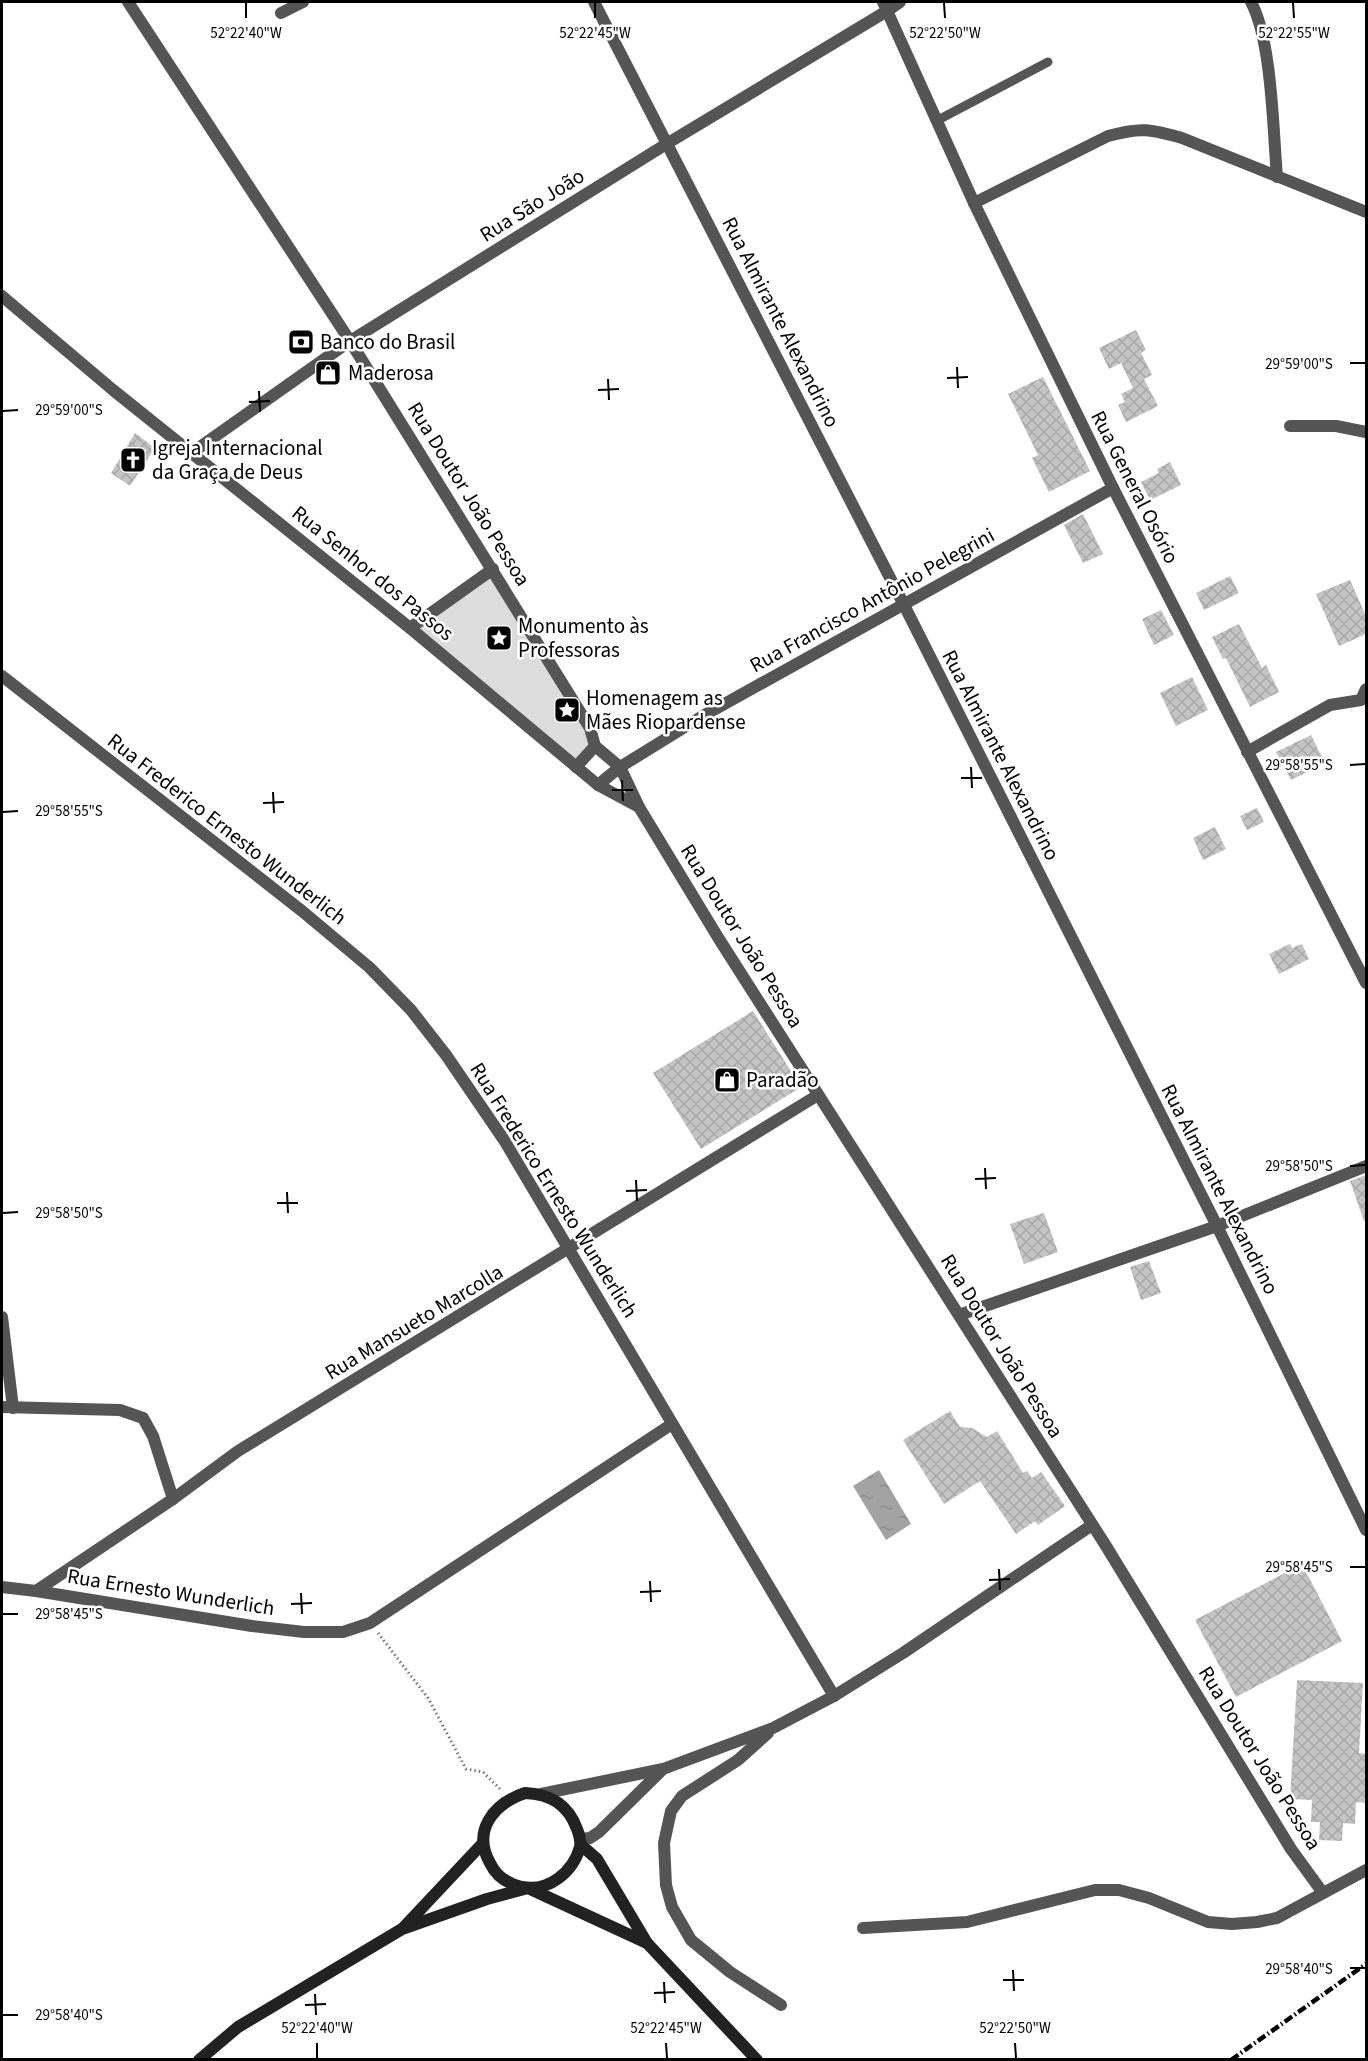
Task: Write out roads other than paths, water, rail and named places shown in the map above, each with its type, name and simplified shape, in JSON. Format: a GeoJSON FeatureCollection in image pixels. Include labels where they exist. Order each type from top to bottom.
{"type":"FeatureCollection","features":[{"type":"Feature","properties":{"kind":"main road"},"geometry":{"type":"LineString","coordinates":[[647,1943],[528,1888],[508,1882],[493,1869],[486,1857],[483,1843],[486,1825],[495,1809],[510,1798],[525,1793],[541,1794],[558,1801],[571,1814],[580,1842],[597,1859],[647,1943],[757,2060]]}},
{"type":"Feature","properties":{"kind":"main road"},"geometry":{"type":"LineString","coordinates":[[199,2060],[238,2027],[402,1929],[487,1899],[545,1886],[560,1878],[572,1866],[580,1842]]}},
{"type":"Feature","properties":{"kind":"main road"},"geometry":{"type":"LineString","coordinates":[[402,1929],[483,1843]]}},
{"type":"Feature","properties":{"kind":"street","name":"Rua Doutor João Pessoa"},"geometry":{"type":"LineString","coordinates":[[128,2],[350,341],[590,728],[595,746],[620,767],[639,807],[818,1095],[1092,1526],[1291,1849],[1323,1893]]}},
{"type":"Feature","properties":{"kind":"street"},"geometry":{"type":"LineString","coordinates":[[281,13],[303,2]]}},
{"type":"Feature","properties":{"kind":"street","name":"Rua Almirante Alexandrino"},"geometry":{"type":"LineString","coordinates":[[594,2],[904,605],[1217,1226],[1366,1530]]}},
{"type":"Feature","properties":{"kind":"street","name":"Rua São João"},"geometry":{"type":"LineString","coordinates":[[193,452],[350,341],[885,6],[900,2]]}},
{"type":"Feature","properties":{"kind":"street"},"geometry":{"type":"LineString","coordinates":[[1251,2],[1260,27],[1267,65],[1277,177]]}},
{"type":"Feature","properties":{"kind":"street","name":"Rua General Osório"},"geometry":{"type":"LineString","coordinates":[[885,6],[974,203],[1113,488],[1366,983]]}},
{"type":"Feature","properties":{"kind":"street"},"geometry":{"type":"LineString","coordinates":[[974,203],[1108,136],[1131,130],[1152,130],[1182,138],[1366,212]]}},
{"type":"Feature","properties":{"kind":"street","name":"Rua Senhor dos Passos"},"geometry":{"type":"LineString","coordinates":[[2,296],[113,390],[410,628],[598,785],[639,807]]}},
{"type":"Feature","properties":{"kind":"street"},"geometry":{"type":"LineString","coordinates":[[1290,426],[1336,426],[1366,432]]}},
{"type":"Feature","properties":{"kind":"street","name":"Rua Francisco Antônio Pelegrini"},"geometry":{"type":"LineString","coordinates":[[598,785],[620,767],[701,717],[1113,488]]}},
{"type":"Feature","properties":{"kind":"street"},"geometry":{"type":"LineString","coordinates":[[410,628],[493,569]]}},
{"type":"Feature","properties":{"kind":"street","name":"Rua Frederico Ernesto Wunderlich"},"geometry":{"type":"LineString","coordinates":[[2,676],[302,911],[369,967],[411,1010],[446,1055],[504,1140],[571,1249],[834,1696]]}},
{"type":"Feature","properties":{"kind":"street"},"geometry":{"type":"LineString","coordinates":[[1246,752],[1330,705],[1365,697]]}},
{"type":"Feature","properties":{"kind":"street"},"geometry":{"type":"LineString","coordinates":[[576,767],[595,746]]}},
{"type":"Feature","properties":{"kind":"street","name":"Rua Mansueto Marcolla"},"geometry":{"type":"LineString","coordinates":[[36,1591],[173,1499],[238,1451],[571,1249],[818,1095]]}},
{"type":"Feature","properties":{"kind":"street"},"geometry":{"type":"LineString","coordinates":[[959,1316],[1217,1226],[1366,1166]]}},
{"type":"Feature","properties":{"kind":"street"},"geometry":{"type":"LineString","coordinates":[[2,1317],[7,1408],[120,1410],[143,1418],[153,1436],[173,1499]]}},
{"type":"Feature","properties":{"kind":"street","name":"Rua Ernesto Wunderlich"},"geometry":{"type":"LineString","coordinates":[[2,1587],[252,1626],[304,1632],[343,1632],[370,1623],[672,1424]]}},
{"type":"Feature","properties":{"kind":"street"},"geometry":{"type":"LineString","coordinates":[[541,1794],[663,1769],[773,1728],[834,1696],[983,1601],[1092,1526]]}},
{"type":"Feature","properties":{"kind":"street"},"geometry":{"type":"LineString","coordinates":[[773,1728],[738,1760],[682,1796],[671,1811],[664,1843],[666,1886],[672,1907],[691,1940],[730,1972],[781,2005]]}},
{"type":"Feature","properties":{"kind":"street"},"geometry":{"type":"LineString","coordinates":[[580,1842],[599,1832],[663,1769]]}},
{"type":"Feature","properties":{"kind":"street"},"geometry":{"type":"LineString","coordinates":[[863,1928],[967,1922],[1095,1890],[1119,1890],[1149,1898],[1208,1922],[1240,1923],[1277,1918],[1366,1870]]}},
{"type":"Feature","properties":{"kind":"lane"},"geometry":{"type":"LineString","coordinates":[[938,120],[1048,62]]}},
{"type":"Feature","properties":{"kind":"water"},"geometry":{"type":"Polygon","coordinates":[[[879,1470],[911,1524],[886,1540],[853,1486],[879,1470]]]}},
{"type":"Feature","properties":{"kind":"railway"},"geometry":{"type":"LineString","coordinates":[[1231,2060],[1366,1964]]}},
{"type":"Feature","properties":{"kind":"place","name":"Banco do Brasil"},"geometry":{"type":"Point","coordinates":[301,342]}},
{"type":"Feature","properties":{"kind":"place","name":"Maderosa"},"geometry":{"type":"Point","coordinates":[328,373]}},
{"type":"Feature","properties":{"kind":"place","name":"Igreja Internacional da Graça de Deus"},"geometry":{"type":"Point","coordinates":[133,460]}},
{"type":"Feature","properties":{"kind":"place","name":"Monumento às Professoras"},"geometry":{"type":"Point","coordinates":[499,638]}},
{"type":"Feature","properties":{"kind":"place","name":"Homenagem as Mães Riopardense"},"geometry":{"type":"Point","coordinates":[567,710]}},
{"type":"Feature","properties":{"kind":"place","name":"Paradão"},"geometry":{"type":"Point","coordinates":[727,1080]}}]}
